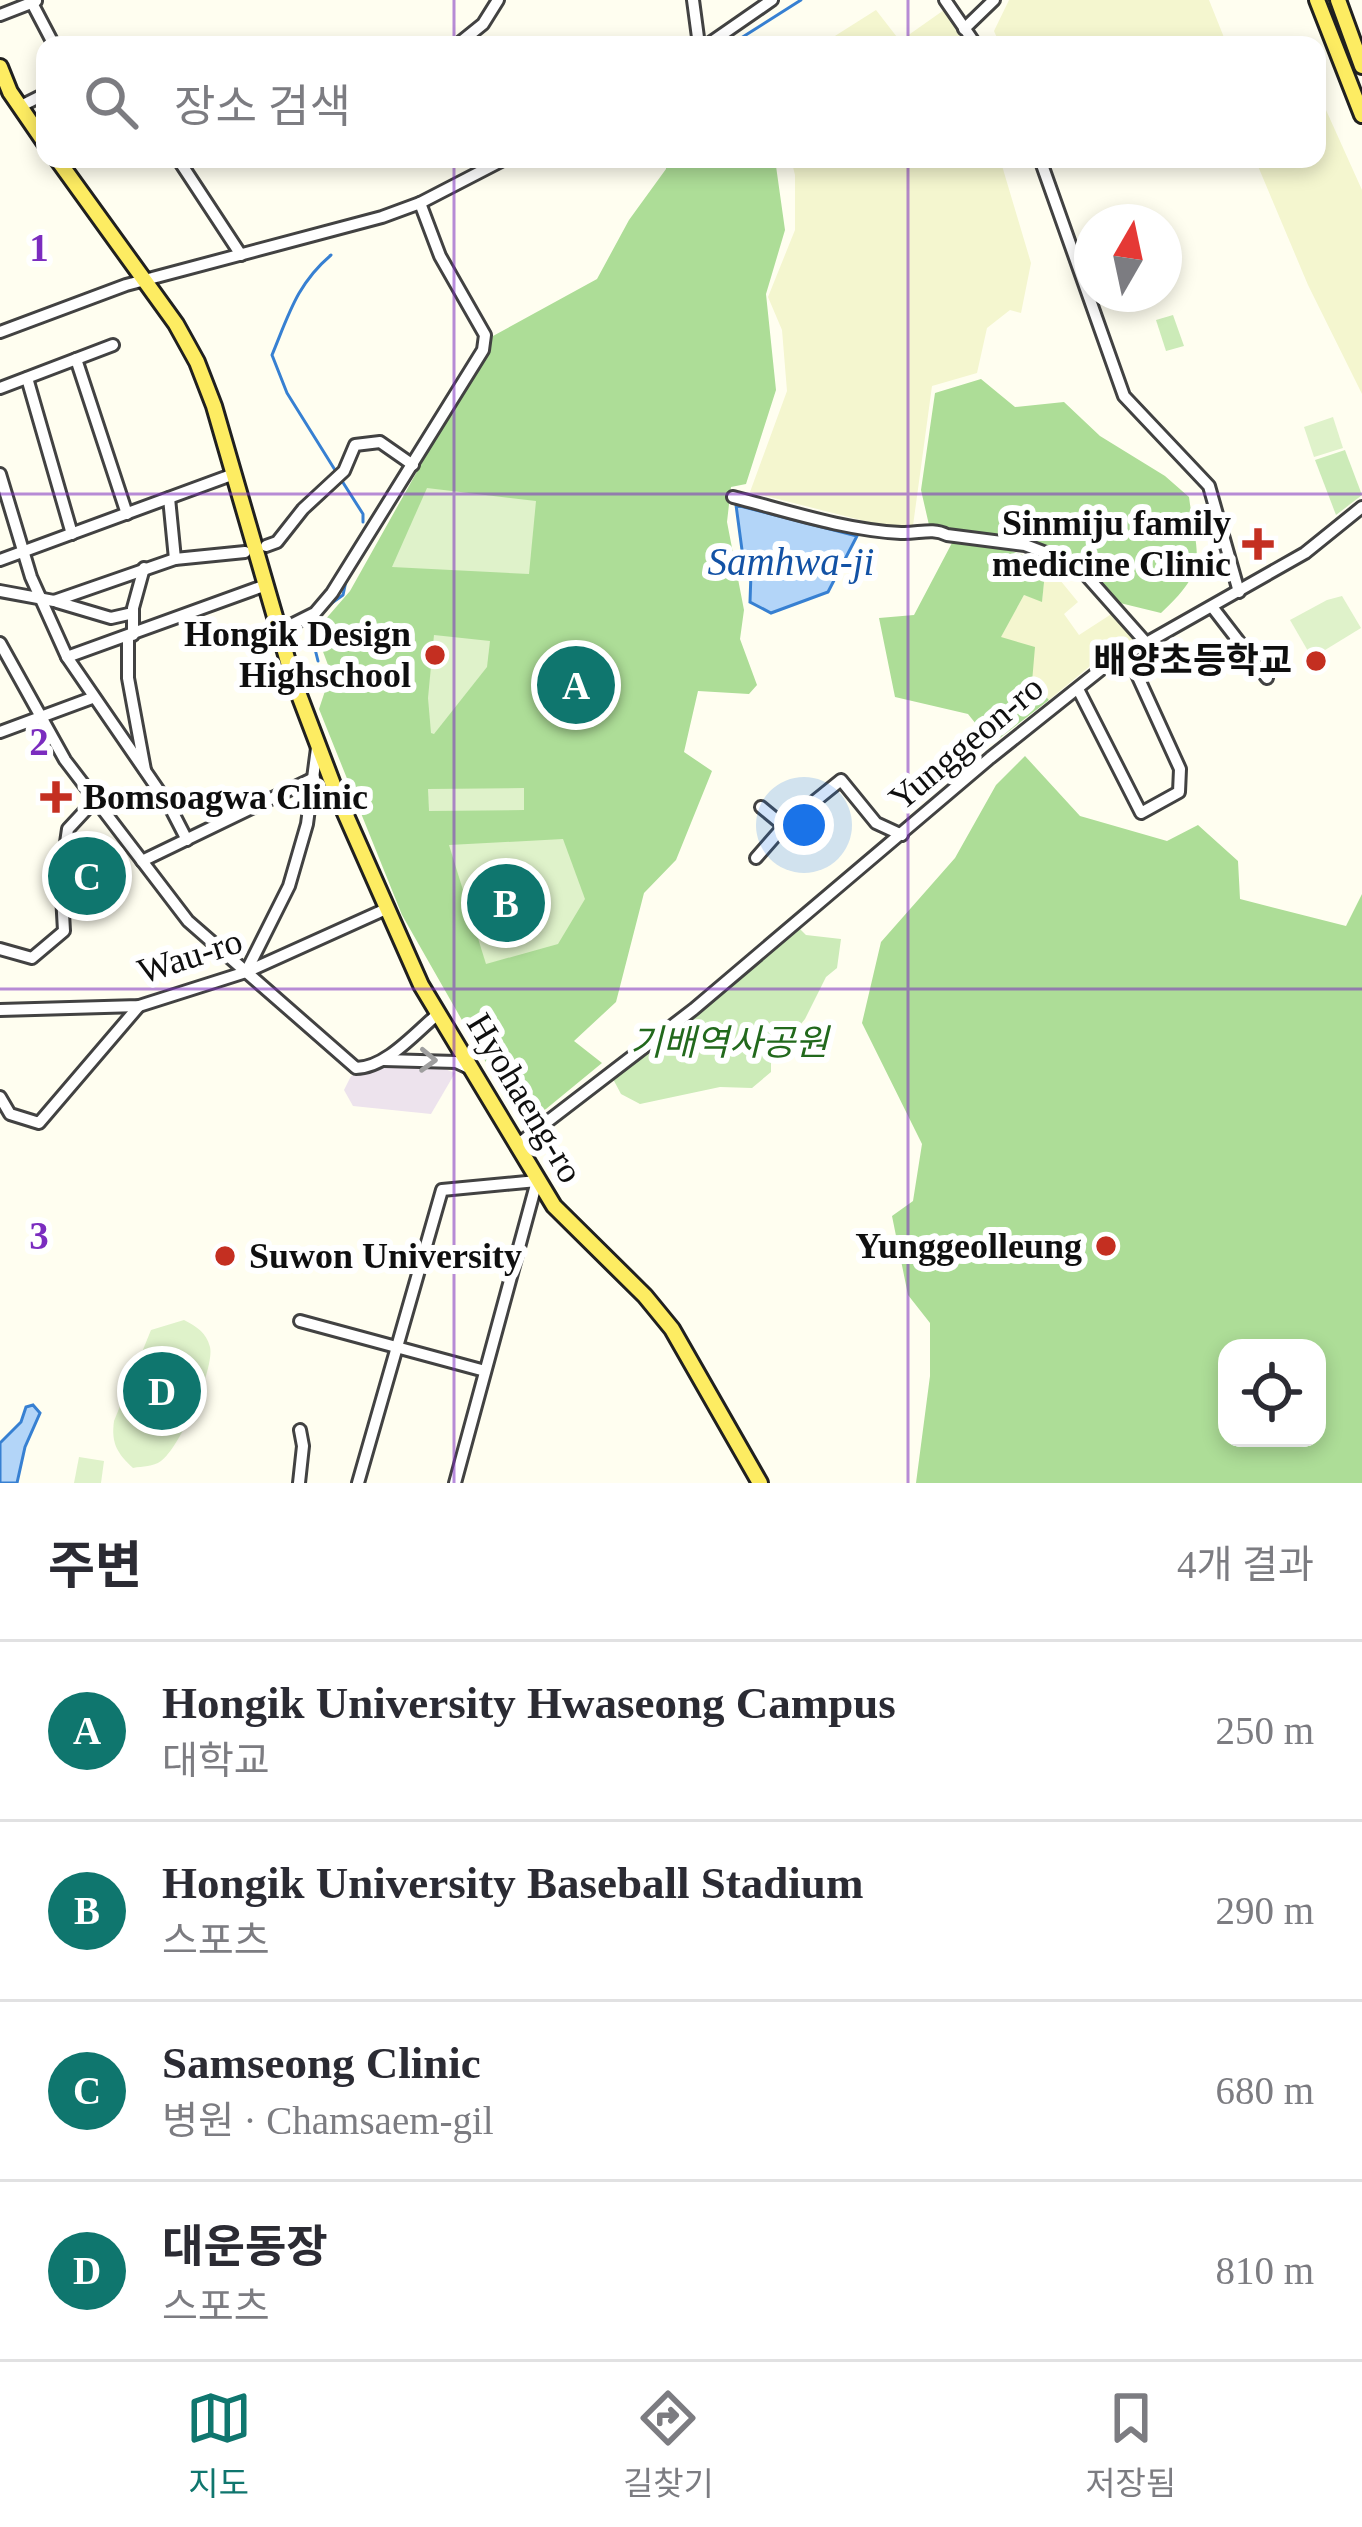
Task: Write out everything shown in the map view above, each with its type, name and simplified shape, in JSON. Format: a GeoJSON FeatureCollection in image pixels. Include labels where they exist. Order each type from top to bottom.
{"type":"FeatureCollection","features":[{"type":"Feature","properties":{"kind":"main road"},"geometry":{"type":"LineString","coordinates":[[1317,0],[1362,115]]}},
{"type":"Feature","properties":{"kind":"main road"},"geometry":{"type":"LineString","coordinates":[[1338,0],[1362,66]]}},
{"type":"Feature","properties":{"kind":"main road"},"geometry":{"type":"LineString","coordinates":[[0,67],[10,92],[36,131]]}},
{"type":"Feature","properties":{"kind":"main road","name":"Hyohaeng-ro"},"geometry":{"type":"LineString","coordinates":[[64,168],[197,362],[317,743],[320,776],[438,1014],[554,1206],[672,1329],[760,1483]]}},
{"type":"Feature","properties":{"kind":"street"},"geometry":{"type":"LineString","coordinates":[[468,36],[483,24],[498,0]]}},
{"type":"Feature","properties":{"kind":"street"},"geometry":{"type":"LineString","coordinates":[[693,0],[701,36]]}},
{"type":"Feature","properties":{"kind":"street"},"geometry":{"type":"LineString","coordinates":[[717,36],[772,0]]}},
{"type":"Feature","properties":{"kind":"street"},"geometry":{"type":"LineString","coordinates":[[945,0],[970,36]]}},
{"type":"Feature","properties":{"kind":"street"},"geometry":{"type":"LineString","coordinates":[[964,28],[994,0]]}},
{"type":"Feature","properties":{"kind":"street"},"geometry":{"type":"LineString","coordinates":[[0,15],[35,1],[50,36]]}},
{"type":"Feature","properties":{"kind":"street"},"geometry":{"type":"LineString","coordinates":[[0,106],[10,92]]}},
{"type":"Feature","properties":{"kind":"street"},"geometry":{"type":"LineString","coordinates":[[19,107],[36,98]]}},
{"type":"Feature","properties":{"kind":"street"},"geometry":{"type":"LineString","coordinates":[[184,168],[241,255]]}},
{"type":"Feature","properties":{"kind":"street"},"geometry":{"type":"LineString","coordinates":[[0,332],[144,279],[420,203],[488,168]]}},
{"type":"Feature","properties":{"kind":"street"},"geometry":{"type":"LineString","coordinates":[[1043,168],[1124,396],[1209,486],[1239,592]]}},
{"type":"Feature","properties":{"kind":"street"},"geometry":{"type":"LineString","coordinates":[[279,631],[316,613],[332,593],[483,350],[485,335],[440,256],[420,203]]}},
{"type":"Feature","properties":{"kind":"street"},"geometry":{"type":"LineString","coordinates":[[0,388],[113,346]]}},
{"type":"Feature","properties":{"kind":"street"},"geometry":{"type":"LineString","coordinates":[[76,359],[127,514]]}},
{"type":"Feature","properties":{"kind":"street"},"geometry":{"type":"LineString","coordinates":[[27,378],[73,534]]}},
{"type":"Feature","properties":{"kind":"street"},"geometry":{"type":"LineString","coordinates":[[266,546],[278,542],[303,509],[344,471],[355,445],[380,442],[413,465]]}},
{"type":"Feature","properties":{"kind":"street"},"geometry":{"type":"LineString","coordinates":[[0,474],[23,553],[68,657],[187,840]]}},
{"type":"Feature","properties":{"kind":"street"},"geometry":{"type":"LineString","coordinates":[[0,560],[234,474]]}},
{"type":"Feature","properties":{"kind":"street"},"geometry":{"type":"LineString","coordinates":[[734,497],[857,529],[906,534],[938,530],[1025,545],[1077,565],[1148,644]]}},
{"type":"Feature","properties":{"kind":"street"},"geometry":{"type":"LineString","coordinates":[[169,498],[175,559]]}},
{"type":"Feature","properties":{"kind":"street","name":"Yunggeon-ro"},"geometry":{"type":"LineString","coordinates":[[517,1144],[694,1009],[990,758],[1104,668],[1305,553],[1362,508]]}},
{"type":"Feature","properties":{"kind":"street"},"geometry":{"type":"LineString","coordinates":[[54,601],[175,559],[245,552]]}},
{"type":"Feature","properties":{"kind":"street"},"geometry":{"type":"LineString","coordinates":[[144,568],[133,613],[128,677],[146,771]]}},
{"type":"Feature","properties":{"kind":"street"},"geometry":{"type":"LineString","coordinates":[[68,657],[266,585]]}},
{"type":"Feature","properties":{"kind":"street"},"geometry":{"type":"LineString","coordinates":[[0,591],[111,617],[133,613]]}},
{"type":"Feature","properties":{"kind":"street"},"geometry":{"type":"LineString","coordinates":[[1213,608],[1268,678]]}},
{"type":"Feature","properties":{"kind":"street"},"geometry":{"type":"LineString","coordinates":[[0,643],[94,801],[188,921],[356,1068],[368,1068],[438,1014]]}},
{"type":"Feature","properties":{"kind":"street"},"geometry":{"type":"LineString","coordinates":[[1078,689],[1141,813],[1179,792],[1180,769],[1128,655]]}},
{"type":"Feature","properties":{"kind":"street"},"geometry":{"type":"LineString","coordinates":[[0,732],[92,698]]}},
{"type":"Feature","properties":{"kind":"street"},"geometry":{"type":"LineString","coordinates":[[142,861],[320,776]]}},
{"type":"Feature","properties":{"kind":"street"},"geometry":{"type":"LineString","coordinates":[[246,972],[289,886],[320,776]]}},
{"type":"Feature","properties":{"kind":"street"},"geometry":{"type":"LineString","coordinates":[[756,858],[784,826],[841,779],[876,823],[902,835]]}},
{"type":"Feature","properties":{"kind":"street"},"geometry":{"type":"LineString","coordinates":[[0,949],[32,958],[64,931],[61,878],[68,829],[94,801]]}},
{"type":"Feature","properties":{"kind":"street"},"geometry":{"type":"LineString","coordinates":[[760,807],[784,826]]}},
{"type":"Feature","properties":{"kind":"street","name":"Wau-ro"},"geometry":{"type":"LineString","coordinates":[[0,1010],[139,1006],[246,972],[386,908]]}},
{"type":"Feature","properties":{"kind":"street"},"geometry":{"type":"LineString","coordinates":[[0,1097],[10,1114],[39,1123],[139,1006]]}},
{"type":"Feature","properties":{"kind":"street"},"geometry":{"type":"LineString","coordinates":[[380,1060],[456,1062],[474,1070]]}},
{"type":"Feature","properties":{"kind":"street"},"geometry":{"type":"LineString","coordinates":[[506,1126],[538,1128]]}},
{"type":"Feature","properties":{"kind":"street"},"geometry":{"type":"LineString","coordinates":[[358,1483],[442,1190],[537,1181],[455,1483]]}},
{"type":"Feature","properties":{"kind":"street"},"geometry":{"type":"LineString","coordinates":[[513,1184],[531,1203]]}},
{"type":"Feature","properties":{"kind":"street"},"geometry":{"type":"LineString","coordinates":[[300,1321],[485,1371]]}},
{"type":"Feature","properties":{"kind":"street"},"geometry":{"type":"LineString","coordinates":[[299,1483],[300,1430]]}},
{"type":"Feature","properties":{"kind":"shaded area"},"geometry":{"type":"Polygon","coordinates":[[[394,1063],[435,1065],[455,1073],[431,1114],[353,1106],[344,1090],[351,1076],[394,1063]]]}},
{"type":"Feature","properties":{"kind":"green space"},"geometry":{"type":"Polygon","coordinates":[[[1009,0],[1209,0],[1223,36],[996,36],[994,31],[1009,0]]]}},
{"type":"Feature","properties":{"kind":"green space"},"geometry":{"type":"Polygon","coordinates":[[[876,10],[896,36],[835,36],[876,10]]]}},
{"type":"Feature","properties":{"kind":"green space"},"geometry":{"type":"Polygon","coordinates":[[[944,10],[960,36],[907,36],[944,10]]]}},
{"type":"Feature","properties":{"kind":"green space"},"geometry":{"type":"Polygon","coordinates":[[[1326,110],[1362,190],[1362,394],[1308,285],[1259,168],[1326,168],[1326,110]]]}},
{"type":"Feature","properties":{"kind":"green space"},"geometry":{"type":"Polygon","coordinates":[[[776,168],[785,230],[766,294],[776,390],[746,484],[731,487],[727,522],[744,610],[740,639],[757,685],[749,694],[698,691],[684,752],[712,771],[676,860],[644,893],[616,1002],[574,1041],[602,1063],[546,1109],[520,1122],[402,915],[319,709],[331,673],[319,641],[324,621],[350,591],[493,336],[597,279],[629,220],[666,169],[776,168]]]}},
{"type":"Feature","properties":{"kind":"green space"},"geometry":{"type":"Polygon","coordinates":[[[793,168],[1003,168],[1031,263],[1021,313],[1010,310],[987,328],[977,373],[932,386],[912,533],[750,492],[787,391],[782,330],[768,297],[795,230],[793,168]]]}},
{"type":"Feature","properties":{"kind":"green space"},"geometry":{"type":"Polygon","coordinates":[[[1173,315],[1184,346],[1166,351],[1156,320],[1173,315]]]}},
{"type":"Feature","properties":{"kind":"green space"},"geometry":{"type":"Polygon","coordinates":[[[981,379],[1015,407],[1064,402],[1100,436],[1165,476],[1189,497],[1197,549],[1194,572],[1161,613],[1120,603],[1060,549],[929,525],[921,490],[935,393],[981,379]]]}},
{"type":"Feature","properties":{"kind":"green space"},"geometry":{"type":"Polygon","coordinates":[[[1333,417],[1343,448],[1314,457],[1304,427],[1333,417]]]}},
{"type":"Feature","properties":{"kind":"green space"},"geometry":{"type":"Polygon","coordinates":[[[1345,450],[1362,495],[1336,515],[1315,460],[1345,450]]]}},
{"type":"Feature","properties":{"kind":"green space"},"geometry":{"type":"Polygon","coordinates":[[[427,488],[536,501],[529,574],[392,567],[427,488]]]}},
{"type":"Feature","properties":{"kind":"green space"},"geometry":{"type":"Polygon","coordinates":[[[953,541],[1011,551],[1046,563],[1042,602],[1024,595],[1001,637],[1035,647],[1032,682],[1049,700],[992,744],[968,714],[895,697],[879,618],[914,615],[953,541]]]}},
{"type":"Feature","properties":{"kind":"green space"},"geometry":{"type":"Polygon","coordinates":[[[1046,563],[1078,602],[1064,614],[1079,635],[1113,613],[1136,642],[1095,662],[1049,700],[1000,638],[1024,595],[1042,601],[1046,563]]]}},
{"type":"Feature","properties":{"kind":"green space"},"geometry":{"type":"Polygon","coordinates":[[[1342,596],[1361,628],[1312,658],[1290,620],[1342,596]]]}},
{"type":"Feature","properties":{"kind":"green space"},"geometry":{"type":"Polygon","coordinates":[[[434,635],[490,641],[487,667],[434,734],[428,698],[434,635]]]}},
{"type":"Feature","properties":{"kind":"green space"},"geometry":{"type":"Polygon","coordinates":[[[1025,756],[1080,816],[1167,841],[1198,825],[1238,861],[1240,899],[1346,926],[1362,894],[1362,1483],[916,1483],[930,1376],[930,1323],[908,1295],[892,1216],[913,1201],[922,1144],[862,1023],[881,942],[955,858],[996,785],[1025,756]]]}},
{"type":"Feature","properties":{"kind":"green space"},"geometry":{"type":"Polygon","coordinates":[[[524,788],[524,810],[429,811],[428,789],[524,788]]]}},
{"type":"Feature","properties":{"kind":"green space"},"geometry":{"type":"Polygon","coordinates":[[[563,839],[585,899],[558,944],[486,964],[449,845],[563,839]]]}},
{"type":"Feature","properties":{"kind":"green space","name":"기배역사공원"},"geometry":{"type":"Polygon","coordinates":[[[800,929],[806,935],[841,939],[837,968],[826,977],[805,1019],[771,1061],[771,1072],[752,1088],[720,1087],[640,1104],[621,1094],[613,1079],[800,929]]]}},
{"type":"Feature","properties":{"kind":"green space"},"geometry":{"type":"Polygon","coordinates":[[[184,1320],[200,1330],[210,1347],[201,1390],[168,1454],[155,1464],[133,1468],[116,1447],[114,1421],[151,1330],[184,1320]]]}},
{"type":"Feature","properties":{"kind":"green space"},"geometry":{"type":"Polygon","coordinates":[[[79,1457],[104,1461],[101,1483],[74,1483],[79,1457]]]}},
{"type":"Feature","properties":{"kind":"water","name":"Samhwa-ji"},"geometry":{"type":"Polygon","coordinates":[[[736,505],[857,536],[828,592],[771,613],[750,602],[751,573],[744,565],[736,505]]]}},
{"type":"Feature","properties":{"kind":"water"},"geometry":{"type":"Polygon","coordinates":[[[33,1405],[40,1413],[25,1447],[17,1483],[0,1483],[0,1443],[21,1422],[26,1407],[33,1405]]]}},
{"type":"Feature","properties":{"kind":"waterway"},"geometry":{"type":"LineString","coordinates":[[744,36],[801,0]]}},
{"type":"Feature","properties":{"kind":"waterway"},"geometry":{"type":"LineString","coordinates":[[331,255],[302,289],[272,355],[287,393],[335,470]]}},
{"type":"Feature","properties":{"kind":"waterway"},"geometry":{"type":"LineString","coordinates":[[342,481],[363,514],[363,522]]}},
{"type":"Feature","properties":{"kind":"waterway"},"geometry":{"type":"LineString","coordinates":[[329,605],[343,595],[346,581]]}},
{"type":"Feature","properties":{"kind":"waterway"},"geometry":{"type":"LineString","coordinates":[[318,661],[312,637],[322,612]]}},
{"type":"Feature","properties":{"kind":"place","name":"Sinmiju family medicine Clinic"},"geometry":{"type":"Point","coordinates":[1258,544]}},
{"type":"Feature","properties":{"kind":"place","name":"Hongik Design Highschool"},"geometry":{"type":"Point","coordinates":[435,655]}},
{"type":"Feature","properties":{"kind":"place","name":"배양초등학교"},"geometry":{"type":"Point","coordinates":[1316,661]}},
{"type":"Feature","properties":{"kind":"place","name":"Hongik University Hwaseong Campus"},"geometry":{"type":"Point","coordinates":[576,685]}},
{"type":"Feature","properties":{"kind":"place","name":"Bomsoagwa Clinic"},"geometry":{"type":"Point","coordinates":[56,797]}},
{"type":"Feature","properties":{"kind":"place","name":"Samseong Clinic"},"geometry":{"type":"Point","coordinates":[87,876]}},
{"type":"Feature","properties":{"kind":"place","name":"Hongik University Baseball Stadium"},"geometry":{"type":"Point","coordinates":[506,903]}},
{"type":"Feature","properties":{"kind":"place","name":"Yunggeolleung"},"geometry":{"type":"Point","coordinates":[1106,1246]}},
{"type":"Feature","properties":{"kind":"place","name":"Suwon University"},"geometry":{"type":"Point","coordinates":[225,1256]}},
{"type":"Feature","properties":{"kind":"place","name":"대운동장"},"geometry":{"type":"Point","coordinates":[162,1391]}}]}
